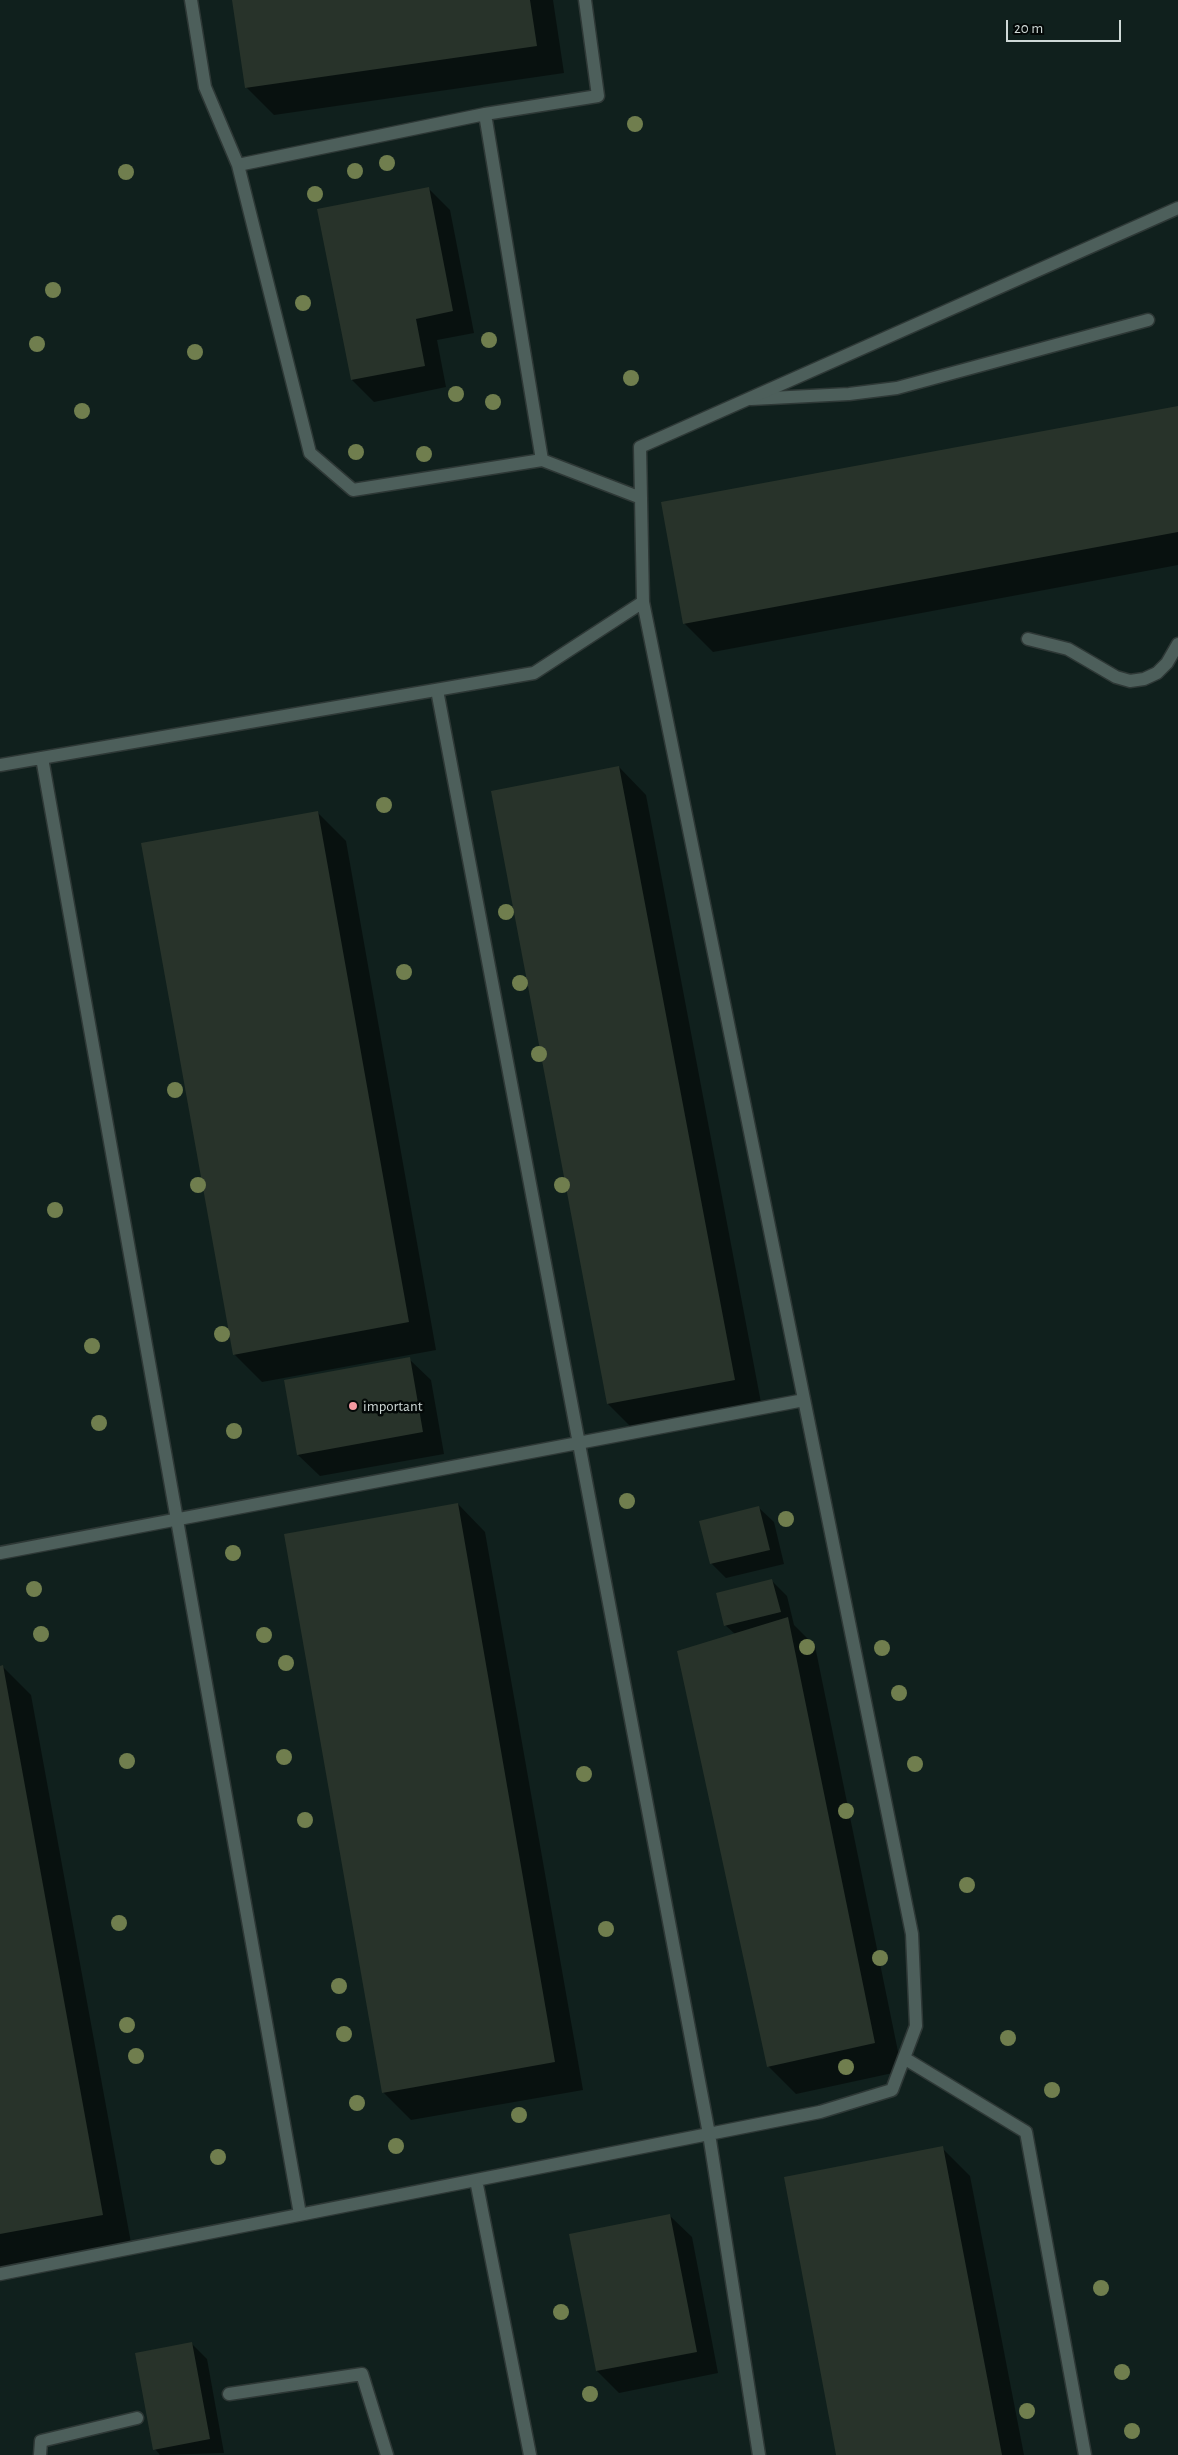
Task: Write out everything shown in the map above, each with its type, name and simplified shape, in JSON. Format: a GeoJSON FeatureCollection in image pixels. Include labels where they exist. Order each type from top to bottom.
{"type":"FeatureCollection","features":[{"type":"Feature","properties":{"kind":"street"},"geometry":{"type":"LineString","coordinates":[[191,0],[205,87],[238,165],[310,453],[353,490],[542,460],[641,498]]}},
{"type":"Feature","properties":{"kind":"street"},"geometry":{"type":"LineString","coordinates":[[238,165],[485,114],[598,96],[585,0]]}},
{"type":"Feature","properties":{"kind":"street"},"geometry":{"type":"LineString","coordinates":[[485,114],[542,460]]}},
{"type":"Feature","properties":{"kind":"street"},"geometry":{"type":"LineString","coordinates":[[0,2274],[820,2112],[892,2090],[916,2026],[912,1934],[643,602],[640,447],[1178,208]]}},
{"type":"Feature","properties":{"kind":"street"},"geometry":{"type":"LineString","coordinates":[[751,399],[839,395],[897,388],[1148,320]]}},
{"type":"Feature","properties":{"kind":"street"},"geometry":{"type":"LineString","coordinates":[[0,765],[534,673],[643,602]]}},
{"type":"Feature","properties":{"kind":"street"},"geometry":{"type":"LineString","coordinates":[[1028,639],[1068,649],[1087,658],[1116,678],[1130,681],[1144,679],[1157,673],[1167,663],[1178,644]]}},
{"type":"Feature","properties":{"kind":"street"},"geometry":{"type":"LineString","coordinates":[[437,690],[709,2134],[759,2455]]}},
{"type":"Feature","properties":{"kind":"street"},"geometry":{"type":"LineString","coordinates":[[42,758],[300,2214]]}},
{"type":"Feature","properties":{"kind":"street"},"geometry":{"type":"LineString","coordinates":[[0,1552],[804,1400]]}},
{"type":"Feature","properties":{"kind":"street"},"geometry":{"type":"LineString","coordinates":[[904,2058],[1026,2132],[1085,2455]]}},
{"type":"Feature","properties":{"kind":"street"},"geometry":{"type":"LineString","coordinates":[[476,2180],[530,2455]]}},
{"type":"Feature","properties":{"kind":"street"},"geometry":{"type":"LineString","coordinates":[[229,2394],[362,2374],[387,2455]]}},
{"type":"Feature","properties":{"kind":"street"},"geometry":{"type":"LineString","coordinates":[[40,2455],[41,2441],[137,2418]]}},
{"type":"Feature","properties":{"kind":"building"},"geometry":{"type":"Polygon","coordinates":[[[232,0],[530,0],[537,46],[245,88],[232,0]]]}},
{"type":"Feature","properties":{"kind":"building"},"geometry":{"type":"Polygon","coordinates":[[[429,187],[453,311],[416,319],[425,366],[351,380],[317,209],[429,187]]]}},
{"type":"Feature","properties":{"kind":"building"},"geometry":{"type":"Polygon","coordinates":[[[1178,406],[1178,532],[683,624],[661,502],[1178,406]]]}},
{"type":"Feature","properties":{"kind":"building"},"geometry":{"type":"Polygon","coordinates":[[[619,766],[735,1380],[607,1404],[491,791],[619,766]]]}},
{"type":"Feature","properties":{"kind":"building"},"geometry":{"type":"Polygon","coordinates":[[[318,811],[409,1322],[233,1355],[141,843],[318,811]]]}},
{"type":"Feature","properties":{"kind":"building","name":"important"},"geometry":{"type":"Polygon","coordinates":[[[410,1357],[423,1432],[297,1455],[284,1380],[410,1357]]]}},
{"type":"Feature","properties":{"kind":"building"},"geometry":{"type":"Polygon","coordinates":[[[458,1503],[555,2062],[382,2093],[284,1534],[458,1503]]]}},
{"type":"Feature","properties":{"kind":"building"},"geometry":{"type":"Polygon","coordinates":[[[759,1506],[770,1550],[710,1564],[699,1521],[759,1506]]]}},
{"type":"Feature","properties":{"kind":"building"},"geometry":{"type":"Polygon","coordinates":[[[772,1579],[781,1612],[724,1626],[716,1593],[772,1579]]]}},
{"type":"Feature","properties":{"kind":"building"},"geometry":{"type":"Polygon","coordinates":[[[788,1617],[875,2043],[767,2067],[677,1651],[788,1617]]]}},
{"type":"Feature","properties":{"kind":"building"},"geometry":{"type":"Polygon","coordinates":[[[3,1665],[103,2215],[0,2234],[0,1666],[3,1665]]]}},
{"type":"Feature","properties":{"kind":"building"},"geometry":{"type":"Polygon","coordinates":[[[943,2146],[1002,2455],[836,2455],[784,2177],[943,2146]]]}},
{"type":"Feature","properties":{"kind":"building"},"geometry":{"type":"Polygon","coordinates":[[[670,2214],[697,2352],[596,2371],[569,2234],[670,2214]]]}},
{"type":"Feature","properties":{"kind":"building"},"geometry":{"type":"Polygon","coordinates":[[[192,2342],[210,2439],[153,2450],[135,2353],[192,2342]]]}},
{"type":"Feature","properties":{"kind":"place","name":"important"},"geometry":{"type":"Point","coordinates":[353,1406]}}]}
